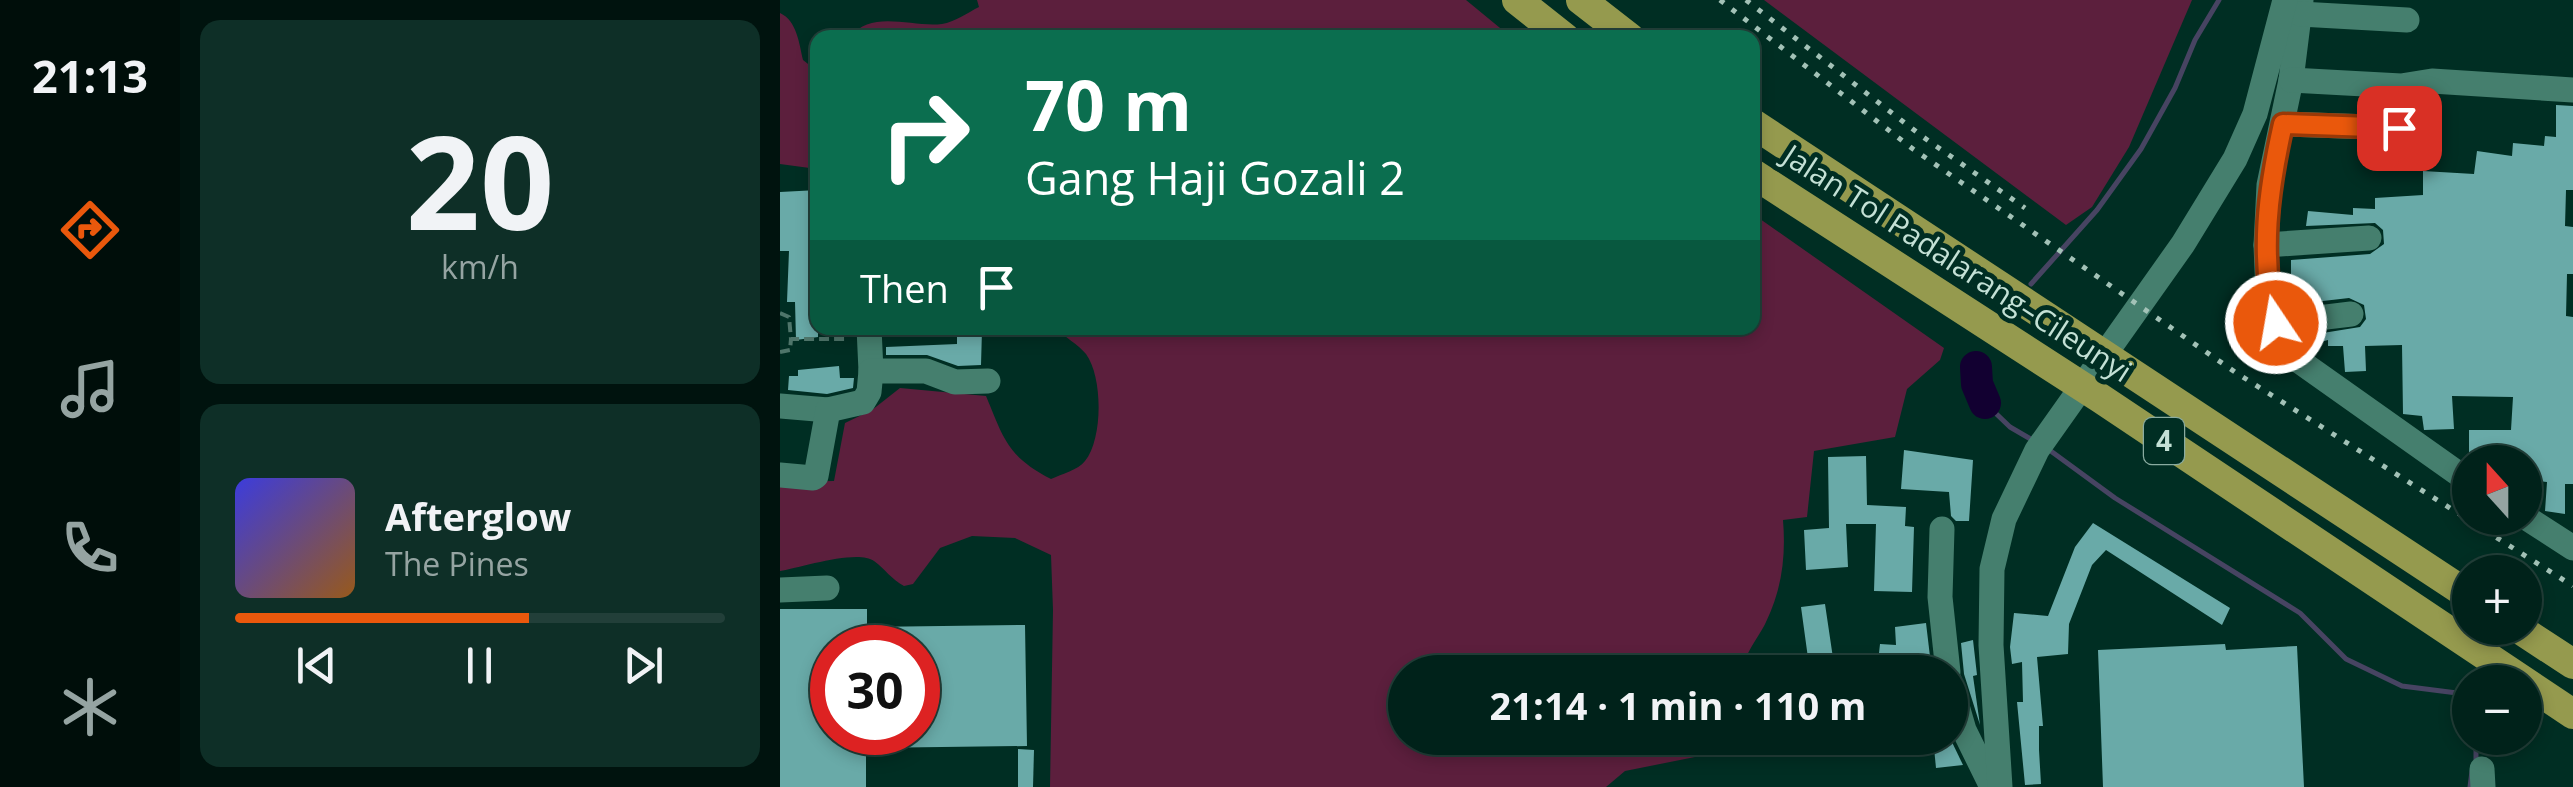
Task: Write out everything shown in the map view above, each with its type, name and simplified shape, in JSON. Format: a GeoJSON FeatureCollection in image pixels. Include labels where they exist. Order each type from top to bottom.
{"type":"FeatureCollection","features":[{"type":"Feature","properties":{"kind":"highway"},"geometry":{"type":"LineString","coordinates":[[1517,0],[1555,30]]}},
{"type":"Feature","properties":{"kind":"highway"},"geometry":{"type":"LineString","coordinates":[[1580,0],[1619,30]]}},
{"type":"Feature","properties":{"kind":"highway","name":"Jalan Tol Padalarang–Cileunyi"},"geometry":{"type":"LineString","coordinates":[[1760,128],[2452,584]]}},
{"type":"Feature","properties":{"kind":"highway","name":"Jalan Tol Padalarang–Cileunyi"},"geometry":{"type":"LineString","coordinates":[[1760,178],[2100,398],[2573,714]]}},
{"type":"Feature","properties":{"kind":"highway"},"geometry":{"type":"LineString","coordinates":[[2542,644],[2573,664]]}},
{"type":"Feature","properties":{"kind":"street"},"geometry":{"type":"LineString","coordinates":[[2295,5],[2404,13]]}},
{"type":"Feature","properties":{"kind":"street"},"geometry":{"type":"LineString","coordinates":[[2295,5],[2291,80],[2270,185],[2266,245],[2266,273],[2285,352],[2452,469]]}},
{"type":"Feature","properties":{"kind":"street"},"geometry":{"type":"LineString","coordinates":[[2000,787],[1991,645],[1992,569],[2004,519],[2037,450],[2182,244],[2235,160],[2295,5]]}},
{"type":"Feature","properties":{"kind":"street"},"geometry":{"type":"LineString","coordinates":[[2291,80],[2401,86],[2432,81],[2573,90]]}},
{"type":"Feature","properties":{"kind":"street"},"geometry":{"type":"LineString","coordinates":[[2283,124],[2399,128]]}},
{"type":"Feature","properties":{"kind":"street"},"geometry":{"type":"LineString","coordinates":[[2266,245],[2368,238]]}},
{"type":"Feature","properties":{"kind":"street"},"geometry":{"type":"LineString","coordinates":[[2276,323],[2352,314]]}},
{"type":"Feature","properties":{"kind":"street"},"geometry":{"type":"LineString","coordinates":[[780,406],[828,410],[864,402],[871,371],[869,335]]}},
{"type":"Feature","properties":{"kind":"street"},"geometry":{"type":"LineString","coordinates":[[871,371],[926,371],[955,382],[988,380]]}},
{"type":"Feature","properties":{"kind":"street"},"geometry":{"type":"LineString","coordinates":[[780,475],[816,476],[828,410]]}},
{"type":"Feature","properties":{"kind":"street"},"geometry":{"type":"LineString","coordinates":[[2542,528],[2573,548]]}},
{"type":"Feature","properties":{"kind":"street"},"geometry":{"type":"LineString","coordinates":[[1942,529],[1940,597],[1946,655]]}},
{"type":"Feature","properties":{"kind":"street"},"geometry":{"type":"LineString","coordinates":[[780,590],[826,588]]}},
{"type":"Feature","properties":{"kind":"street"},"geometry":{"type":"LineString","coordinates":[[1968,738],[1992,787]]}},
{"type":"Feature","properties":{"kind":"path"},"geometry":{"type":"LineString","coordinates":[[780,313],[788,317],[791,338],[790,350],[780,352]]}},
{"type":"Feature","properties":{"kind":"path"},"geometry":{"type":"LineString","coordinates":[[791,338],[850,335]]}},
{"type":"Feature","properties":{"kind":"shaded area"},"geometry":{"type":"Polygon","coordinates":[[[977,0],[1466,0],[1502,30],[858,30],[881,22],[947,23],[979,7],[977,0]]]}},
{"type":"Feature","properties":{"kind":"shaded area"},"geometry":{"type":"Polygon","coordinates":[[[1764,0],[2192,0],[2129,147],[2092,207],[2066,225],[1764,0]]]}},
{"type":"Feature","properties":{"kind":"shaded area"},"geometry":{"type":"Polygon","coordinates":[[[780,13],[794,27],[803,60],[810,66],[810,168],[780,164],[780,13]]]}},
{"type":"Feature","properties":{"kind":"shaded area"},"geometry":{"type":"Polygon","coordinates":[[[1760,219],[1944,348],[1940,360],[1907,389],[1895,437],[1814,451],[1807,517],[1783,520],[1779,585],[1766,622],[1748,655],[1388,655],[1388,755],[1705,755],[1625,771],[1606,787],[1050,787],[1051,555],[1015,538],[972,536],[940,548],[913,584],[904,586],[866,558],[842,558],[780,571],[780,482],[834,481],[845,423],[872,410],[900,388],[986,396],[1016,454],[1051,479],[1082,464],[1095,438],[1099,408],[1096,377],[1086,354],[1064,335],[1760,335],[1760,219]]]}},
{"type":"Feature","properties":{"kind":"building"},"geometry":{"type":"Polygon","coordinates":[[[2556,105],[2573,106],[2573,190],[2566,190],[2565,226],[2573,227],[2573,274],[2567,274],[2566,316],[2573,317],[2573,484],[2565,484],[2565,514],[2545,511],[2547,482],[2542,482],[2542,445],[2469,445],[2469,430],[2511,430],[2513,397],[2452,396],[2454,429],[2424,430],[2422,416],[2403,414],[2402,345],[2365,346],[2366,371],[2345,372],[2343,346],[2328,346],[2328,340],[2306,346],[2298,337],[2360,327],[2366,319],[2364,305],[2349,298],[2288,305],[2284,276],[2291,276],[2291,260],[2370,254],[2384,244],[2383,230],[2375,223],[2306,226],[2308,211],[2353,215],[2353,208],[2375,209],[2375,198],[2423,195],[2423,171],[2474,174],[2477,151],[2512,156],[2513,143],[2544,146],[2545,136],[2556,137],[2556,105]]]}},
{"type":"Feature","properties":{"kind":"building"},"geometry":{"type":"Polygon","coordinates":[[[810,190],[810,335],[818,337],[796,340],[795,302],[787,302],[789,251],[780,251],[780,192],[810,190]]]}},
{"type":"Feature","properties":{"kind":"building"},"geometry":{"type":"Polygon","coordinates":[[[957,335],[982,335],[981,365],[958,366],[927,355],[886,355],[886,347],[957,344],[957,335]]]}},
{"type":"Feature","properties":{"kind":"building"},"geometry":{"type":"Polygon","coordinates":[[[839,366],[840,378],[854,378],[853,388],[827,394],[788,390],[789,376],[798,376],[798,370],[839,366]]]}},
{"type":"Feature","properties":{"kind":"building"},"geometry":{"type":"Polygon","coordinates":[[[1904,450],[1973,460],[1969,521],[1956,521],[1951,516],[1949,492],[1901,489],[1904,450]]]}},
{"type":"Feature","properties":{"kind":"building"},"geometry":{"type":"Polygon","coordinates":[[[1866,456],[1867,505],[1906,507],[1905,526],[1914,527],[1912,592],[1874,591],[1876,524],[1846,524],[1848,567],[1806,570],[1804,530],[1829,528],[1828,457],[1866,456]]]}},
{"type":"Feature","properties":{"kind":"building"},"geometry":{"type":"Polygon","coordinates":[[[2093,523],[2230,608],[2222,625],[2106,550],[2092,565],[2069,624],[2068,654],[2037,657],[2043,726],[2039,726],[2041,784],[2025,785],[2017,702],[2023,702],[2022,662],[2012,664],[2010,647],[2014,613],[2048,616],[2075,547],[2093,523]]]}},
{"type":"Feature","properties":{"kind":"building"},"geometry":{"type":"Polygon","coordinates":[[[1825,604],[1833,655],[1808,655],[1801,607],[1825,604]]]}},
{"type":"Feature","properties":{"kind":"building"},"geometry":{"type":"Polygon","coordinates":[[[780,609],[867,609],[867,625],[810,625],[810,755],[866,755],[866,787],[780,787],[780,609]]]}},
{"type":"Feature","properties":{"kind":"building"},"geometry":{"type":"Polygon","coordinates":[[[1926,623],[1930,655],[1879,655],[1880,644],[1896,645],[1895,627],[1926,623]]]}},
{"type":"Feature","properties":{"kind":"building"},"geometry":{"type":"Polygon","coordinates":[[[1025,625],[1027,746],[940,747],[940,626],[1025,625]]]}},
{"type":"Feature","properties":{"kind":"building"},"geometry":{"type":"Polygon","coordinates":[[[1973,640],[1980,725],[1968,687],[1968,655],[1962,655],[1961,643],[1973,640]]]}},
{"type":"Feature","properties":{"kind":"building"},"geometry":{"type":"Polygon","coordinates":[[[2225,644],[2226,650],[2297,646],[2304,787],[2103,787],[2098,650],[2225,644]]]}},
{"type":"Feature","properties":{"kind":"building"},"geometry":{"type":"Polygon","coordinates":[[[1018,749],[1034,750],[1033,787],[1018,787],[1018,749]]]}},
{"type":"Feature","properties":{"kind":"building"},"geometry":{"type":"Polygon","coordinates":[[[1935,755],[1958,755],[1963,765],[1936,768],[1935,755]]]}},
{"type":"Feature","properties":{"kind":"waterway"},"geometry":{"type":"LineString","coordinates":[[2031,284],[2097,210],[2141,149],[2219,0]]}},
{"type":"Feature","properties":{"kind":"waterway"},"geometry":{"type":"LineString","coordinates":[[1976,367],[1977,384],[1985,403]]}},
{"type":"Feature","properties":{"kind":"waterway"},"geometry":{"type":"LineString","coordinates":[[1985,403],[2010,427],[2034,441]]}},
{"type":"Feature","properties":{"kind":"waterway"},"geometry":{"type":"LineString","coordinates":[[2048,449],[2115,498],[2300,613],[2346,659],[2402,686],[2457,693],[2459,730],[2476,750],[2476,761]]}},
{"type":"Feature","properties":{"kind":"waterway"},"geometry":{"type":"LineString","coordinates":[[2470,787],[2472,771]]}},
{"type":"Feature","properties":{"kind":"railway"},"geometry":{"type":"LineString","coordinates":[[1720,0],[1759,30]]}},
{"type":"Feature","properties":{"kind":"railway"},"geometry":{"type":"LineString","coordinates":[[1746,0],[1923,137],[2025,208]]}},
{"type":"Feature","properties":{"kind":"railway"},"geometry":{"type":"LineString","coordinates":[[1760,31],[1913,149],[2235,372],[2573,586]]}},
{"type":"Feature","properties":{"kind":"route"},"geometry":{"type":"LineString","coordinates":[[2276,323],[2268,294],[2266,245],[2270,185],[2283,124],[2399,128]]}}]}
